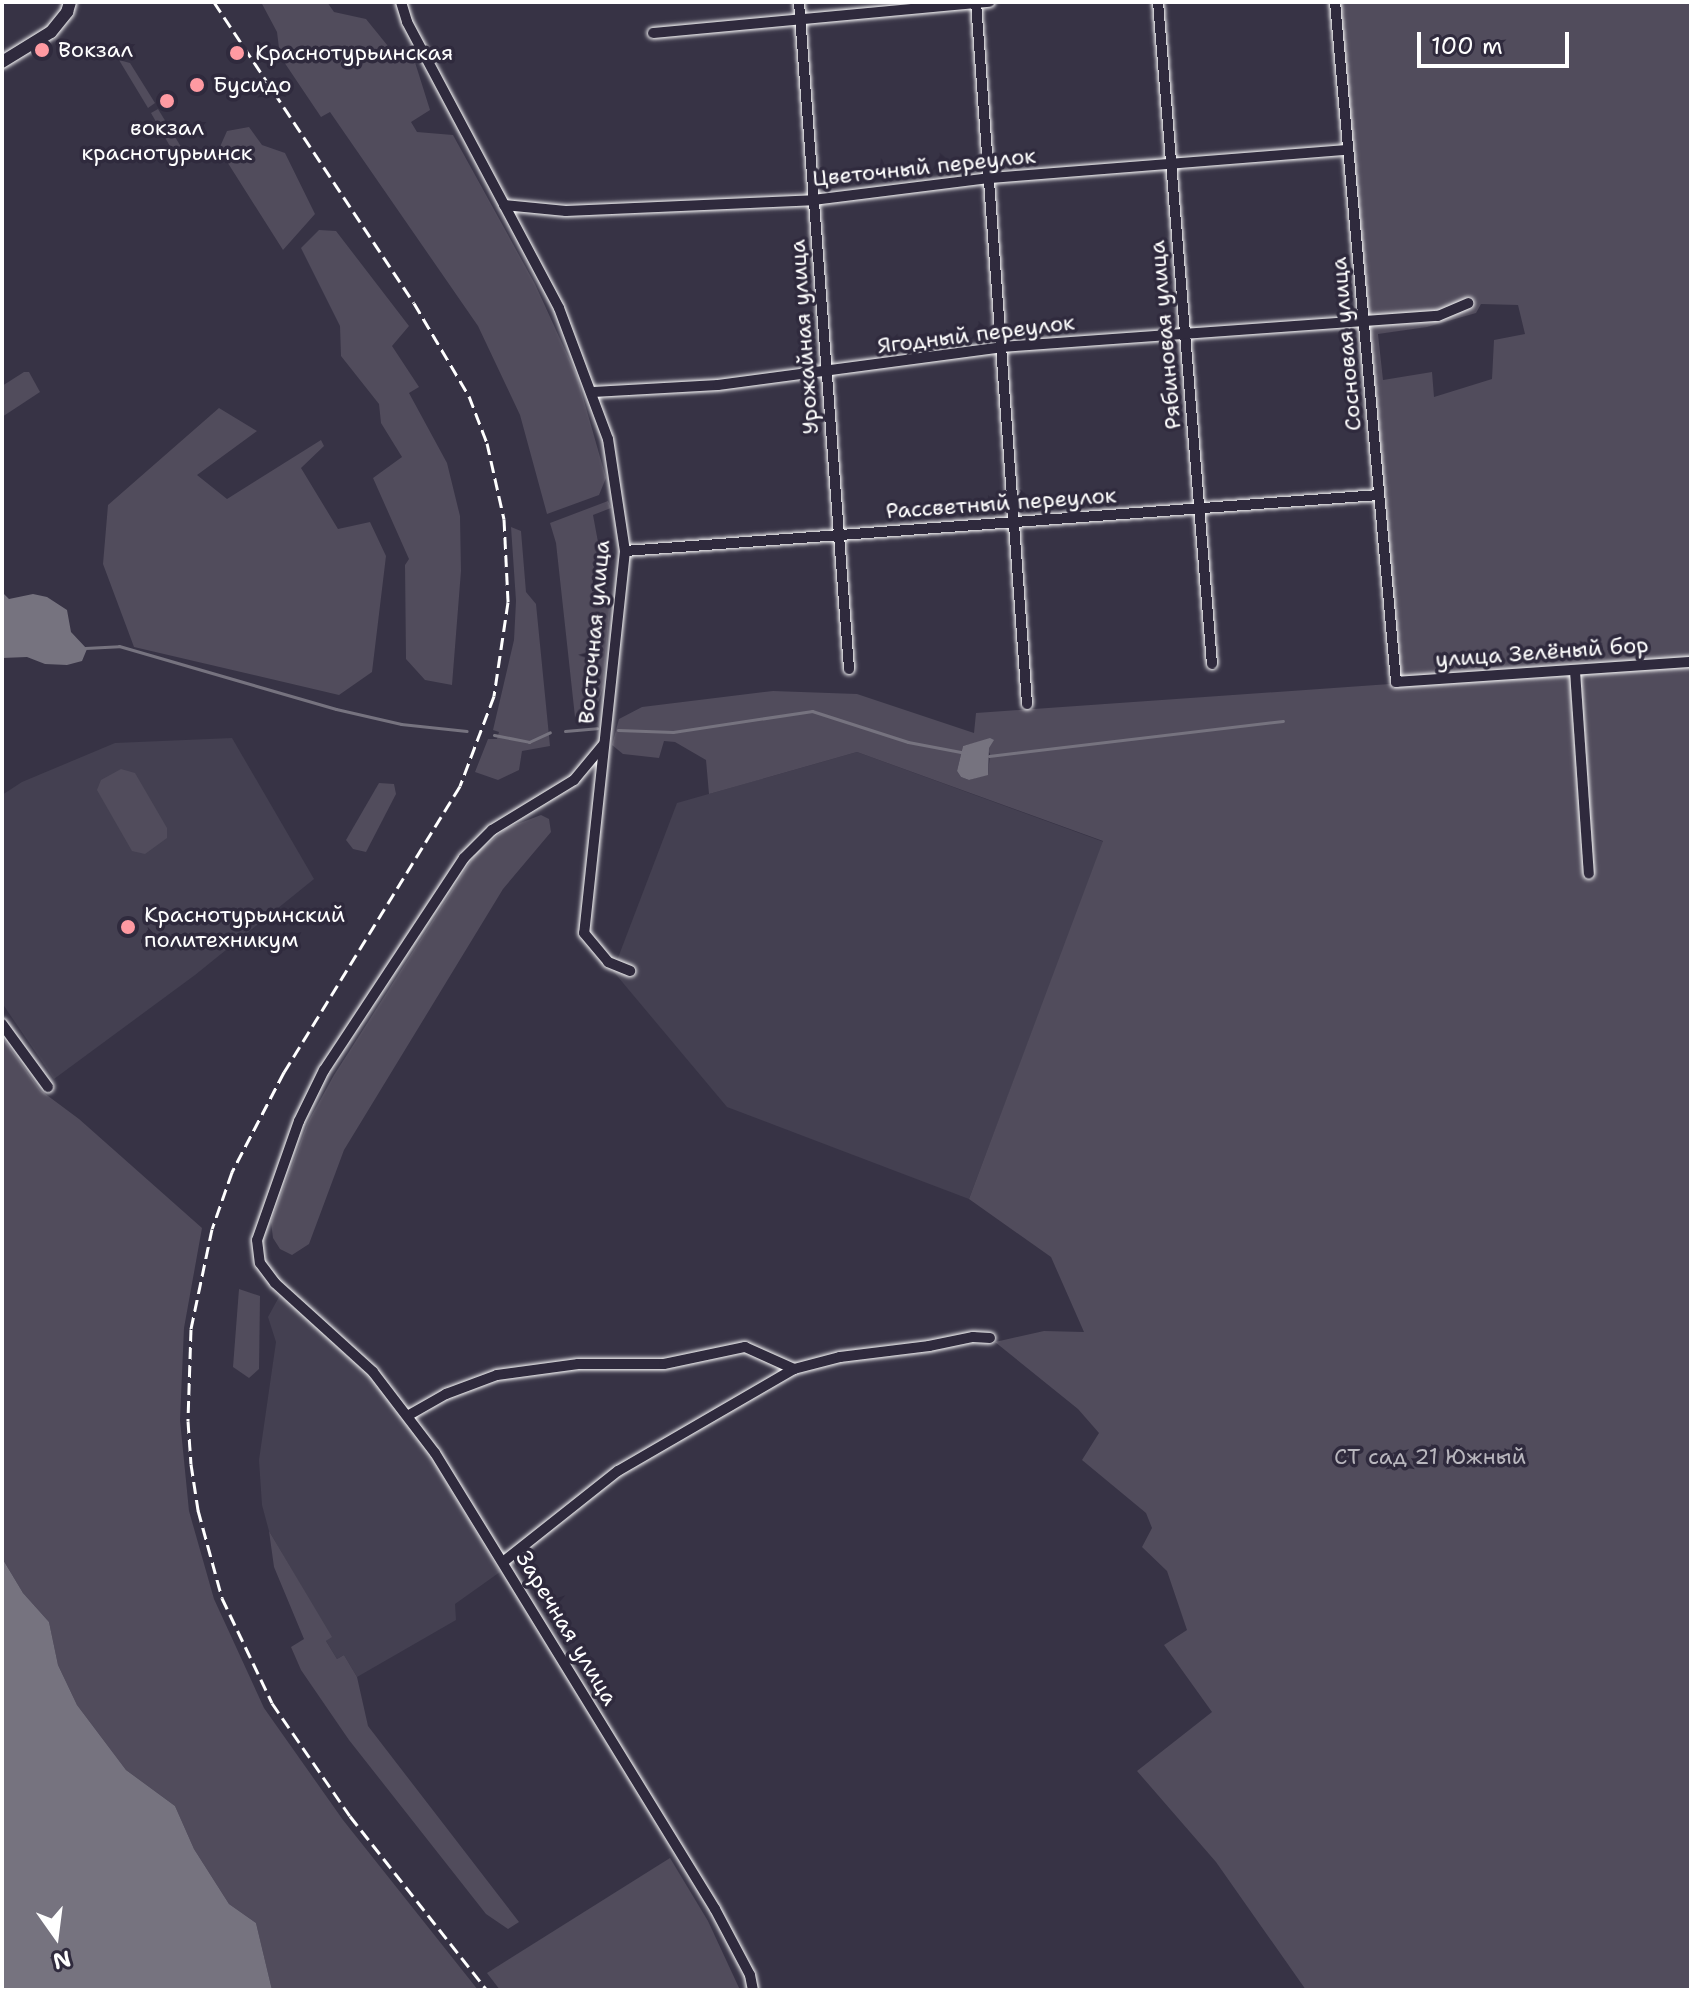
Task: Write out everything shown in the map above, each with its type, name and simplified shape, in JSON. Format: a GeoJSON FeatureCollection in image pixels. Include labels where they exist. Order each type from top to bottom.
{"type":"FeatureCollection","features":[{"type":"Feature","properties":{"kind":"main road"},"geometry":{"type":"LineString","coordinates":[[2,62],[51,32],[67,12],[70,2]]}},
{"type":"Feature","properties":{"kind":"street","name":"Восточная улица"},"geometry":{"type":"LineString","coordinates":[[308,1313],[260,1263],[257,1240],[299,1121],[324,1070],[464,858],[492,830],[574,780],[604,744],[625,551],[616,480],[593,392],[559,308],[407,22],[401,2]]}},
{"type":"Feature","properties":{"kind":"street","name":"Урожайная улица"},"geometry":{"type":"LineString","coordinates":[[799,2],[849,669]]}},
{"type":"Feature","properties":{"kind":"street"},"geometry":{"type":"LineString","coordinates":[[976,2],[1027,704]]}},
{"type":"Feature","properties":{"kind":"street"},"geometry":{"type":"LineString","coordinates":[[653,33],[990,2]]}},
{"type":"Feature","properties":{"kind":"street","name":"Рябиновая улица"},"geometry":{"type":"LineString","coordinates":[[1158,2],[1212,664]]}},
{"type":"Feature","properties":{"kind":"street","name":"Сосновая улица"},"geometry":{"type":"LineString","coordinates":[[1335,2],[1396,682]]}},
{"type":"Feature","properties":{"kind":"street","name":"Цветочный переулок"},"geometry":{"type":"LineString","coordinates":[[504,205],[566,211],[813,200],[989,178],[1348,150]]}},
{"type":"Feature","properties":{"kind":"street","name":"Ягодный переулок"},"geometry":{"type":"LineString","coordinates":[[593,392],[718,385],[826,373],[1001,347],[1438,316],[1468,303]]}},
{"type":"Feature","properties":{"kind":"street","name":"Рассветный переулок"},"geometry":{"type":"LineString","coordinates":[[625,551],[1379,495]]}},
{"type":"Feature","properties":{"kind":"street","name":"улица Зелёный бор"},"geometry":{"type":"LineString","coordinates":[[1396,682],[1691,662]]}},
{"type":"Feature","properties":{"kind":"street"},"geometry":{"type":"LineString","coordinates":[[1575,671],[1589,874]]}},
{"type":"Feature","properties":{"kind":"street"},"geometry":{"type":"LineString","coordinates":[[604,744],[584,933],[608,962],[630,971]]}},
{"type":"Feature","properties":{"kind":"street"},"geometry":{"type":"LineString","coordinates":[[2,1024],[48,1087]]}},
{"type":"Feature","properties":{"kind":"street","name":"Заречная улица"},"geometry":{"type":"LineString","coordinates":[[308,1313],[373,1372],[409,1415],[503,1562],[715,1909],[750,1975],[753,1990]]}},
{"type":"Feature","properties":{"kind":"street"},"geometry":{"type":"LineString","coordinates":[[503,1562],[618,1471],[794,1369],[840,1357],[973,1337],[990,1338]]}},
{"type":"Feature","properties":{"kind":"street"},"geometry":{"type":"LineString","coordinates":[[409,1415],[446,1394],[497,1375],[578,1364],[664,1364],[745,1347],[794,1369]]}},
{"type":"Feature","properties":{"kind":"shaded area"},"geometry":{"type":"Polygon","coordinates":[[[2,592],[9,599],[33,594],[47,597],[67,610],[71,632],[87,649],[82,661],[67,665],[45,664],[27,657],[2,658],[2,592]]]}},
{"type":"Feature","properties":{"kind":"shaded area","name":"Краснотурьинский политехникум"},"geometry":{"type":"Polygon","coordinates":[[[232,738],[314,879],[195,975],[54,1079],[2,1003],[2,795],[22,782],[115,743],[232,738]]]}},
{"type":"Feature","properties":{"kind":"shaded area"},"geometry":{"type":"Polygon","coordinates":[[[990,738],[994,740],[989,748],[988,775],[969,780],[961,777],[957,771],[963,746],[990,738]]]}},
{"type":"Feature","properties":{"kind":"shaded area"},"geometry":{"type":"Polygon","coordinates":[[[857,752],[1104,842],[969,1199],[727,1107],[613,971],[677,803],[857,752]]]}},
{"type":"Feature","properties":{"kind":"shaded area"},"geometry":{"type":"Polygon","coordinates":[[[280,1295],[371,1375],[407,1417],[500,1572],[455,1604],[456,1620],[357,1677],[344,1655],[337,1659],[326,1641],[331,1637],[269,1531],[262,1505],[259,1460],[276,1342],[268,1317],[280,1295]]]}},
{"type":"Feature","properties":{"kind":"shaded area"},"geometry":{"type":"Polygon","coordinates":[[[2,1558],[23,1593],[49,1622],[58,1665],[77,1705],[126,1770],[175,1806],[194,1849],[229,1904],[256,1923],[272,1990],[2,1990],[2,1558]]]}},
{"type":"Feature","properties":{"kind":"green space"},"geometry":{"type":"Polygon","coordinates":[[[261,2],[327,2],[334,12],[366,19],[396,56],[414,59],[430,110],[411,122],[417,132],[453,135],[535,284],[577,376],[606,478],[599,495],[547,514],[520,415],[478,326],[330,112],[321,117],[280,56],[277,32],[261,2]]]}},
{"type":"Feature","properties":{"kind":"green space","name":"СТ сад 21 Южный"},"geometry":{"type":"Polygon","coordinates":[[[1340,2],[1691,2],[1691,1990],[1306,1990],[1216,1862],[1137,1771],[1212,1712],[1164,1645],[1187,1630],[1167,1571],[1142,1547],[1152,1528],[1146,1513],[1082,1460],[1099,1433],[1078,1409],[995,1342],[1044,1331],[1084,1332],[1051,1257],[969,1199],[1103,841],[857,752],[709,794],[706,760],[675,742],[664,741],[659,758],[623,754],[612,745],[619,719],[642,707],[773,691],[857,694],[974,733],[976,713],[1390,684],[1400,674],[1340,2]],[[1481,304],[1476,313],[1427,327],[1378,334],[1383,380],[1432,372],[1434,397],[1492,379],[1494,340],[1525,334],[1518,305],[1481,304]],[[983,741],[963,746],[957,771],[961,777],[969,780],[988,774],[990,754],[983,741]]]}},
{"type":"Feature","properties":{"kind":"green space"},"geometry":{"type":"Polygon","coordinates":[[[119,60],[130,63],[155,103],[148,108],[119,60]]]}},
{"type":"Feature","properties":{"kind":"green space"},"geometry":{"type":"Polygon","coordinates":[[[158,109],[183,150],[180,152],[171,148],[151,113],[158,109]]]}},
{"type":"Feature","properties":{"kind":"green space"},"geometry":{"type":"Polygon","coordinates":[[[249,127],[262,145],[285,153],[315,214],[283,250],[219,149],[227,131],[249,127]]]}},
{"type":"Feature","properties":{"kind":"green space"},"geometry":{"type":"Polygon","coordinates":[[[319,230],[336,231],[409,326],[392,346],[419,387],[409,393],[447,463],[460,516],[461,571],[452,685],[425,680],[406,659],[405,565],[409,559],[373,478],[402,457],[381,423],[379,404],[341,356],[340,326],[301,248],[319,230]]]}},
{"type":"Feature","properties":{"kind":"green space"},"geometry":{"type":"Polygon","coordinates":[[[29,372],[40,392],[2,417],[2,386],[29,372]]]}},
{"type":"Feature","properties":{"kind":"green space"},"geometry":{"type":"Polygon","coordinates":[[[219,408],[257,431],[197,475],[227,499],[321,440],[324,446],[301,468],[338,529],[370,522],[386,556],[372,672],[339,695],[134,647],[103,564],[108,505],[219,408]]]}},
{"type":"Feature","properties":{"kind":"green space"},"geometry":{"type":"Polygon","coordinates":[[[608,501],[611,508],[593,515],[610,607],[603,687],[599,701],[575,717],[556,543],[550,523],[608,501]]]}},
{"type":"Feature","properties":{"kind":"green space"},"geometry":{"type":"Polygon","coordinates":[[[511,527],[521,531],[526,592],[536,604],[550,746],[522,751],[519,770],[498,780],[475,772],[488,739],[497,739],[499,732],[493,730],[514,640],[516,601],[511,527]]]}},
{"type":"Feature","properties":{"kind":"green space"},"geometry":{"type":"Polygon","coordinates":[[[121,769],[135,773],[167,828],[167,838],[145,854],[132,851],[97,790],[101,780],[121,769]]]}},
{"type":"Feature","properties":{"kind":"green space"},"geometry":{"type":"Polygon","coordinates":[[[379,783],[394,784],[396,794],[366,852],[353,849],[346,840],[379,783]]]}},
{"type":"Feature","properties":{"kind":"green space"},"geometry":{"type":"Polygon","coordinates":[[[541,815],[549,819],[551,832],[503,889],[344,1150],[309,1244],[292,1255],[280,1249],[273,1238],[271,1222],[308,1122],[334,1075],[476,853],[507,828],[541,815]]]}},
{"type":"Feature","properties":{"kind":"green space"},"geometry":{"type":"Polygon","coordinates":[[[2,1037],[40,1090],[79,1119],[202,1228],[184,1328],[180,1420],[189,1511],[214,1599],[264,1708],[343,1820],[478,1990],[272,1990],[256,1923],[229,1904],[194,1849],[175,1806],[126,1770],[77,1705],[58,1665],[49,1622],[23,1593],[2,1558],[2,1037]]]}},
{"type":"Feature","properties":{"kind":"green space"},"geometry":{"type":"Polygon","coordinates":[[[239,1289],[260,1296],[259,1369],[249,1378],[233,1367],[239,1289]]]}},
{"type":"Feature","properties":{"kind":"green space"},"geometry":{"type":"Polygon","coordinates":[[[269,1531],[332,1637],[326,1641],[337,1659],[344,1655],[357,1677],[368,1726],[519,1922],[508,1929],[486,1914],[349,1740],[301,1670],[291,1647],[304,1639],[274,1567],[269,1531]]]}},
{"type":"Feature","properties":{"kind":"green space"},"geometry":{"type":"Polygon","coordinates":[[[670,1858],[708,1921],[740,1990],[500,1990],[487,1973],[670,1858]]]}},
{"type":"Feature","properties":{"kind":"waterway"},"geometry":{"type":"LineString","coordinates":[[85,648],[119,646],[336,709],[401,724],[467,731]]}},
{"type":"Feature","properties":{"kind":"waterway"},"geometry":{"type":"LineString","coordinates":[[618,730],[673,732],[812,711],[908,742],[966,753]]}},
{"type":"Feature","properties":{"kind":"waterway"},"geometry":{"type":"LineString","coordinates":[[989,756],[1283,721]]}},
{"type":"Feature","properties":{"kind":"waterway"},"geometry":{"type":"LineString","coordinates":[[565,731],[597,728]]}},
{"type":"Feature","properties":{"kind":"waterway"},"geometry":{"type":"LineString","coordinates":[[494,735],[529,742],[550,732]]}},
{"type":"Feature","properties":{"kind":"railway"},"geometry":{"type":"LineString","coordinates":[[214,2],[414,303],[469,396],[487,443],[504,519],[508,602],[494,696],[460,786],[284,1072],[232,1172],[212,1229],[191,1329],[188,1421],[191,1464],[198,1510],[222,1598],[272,1703],[350,1816],[487,1990]]}},
{"type":"Feature","properties":{"kind":"place","name":"Вокзал"},"geometry":{"type":"Point","coordinates":[42,50]}},
{"type":"Feature","properties":{"kind":"place","name":"Краснотурьинская"},"geometry":{"type":"Point","coordinates":[237,53]}},
{"type":"Feature","properties":{"kind":"place","name":"Бусидо"},"geometry":{"type":"Point","coordinates":[197,85]}},
{"type":"Feature","properties":{"kind":"place","name":"вокзал краснотурьинск"},"geometry":{"type":"Point","coordinates":[167,101]}},
{"type":"Feature","properties":{"kind":"place","name":"Краснотурьинский политехникум"},"geometry":{"type":"Point","coordinates":[128,927]}}]}
